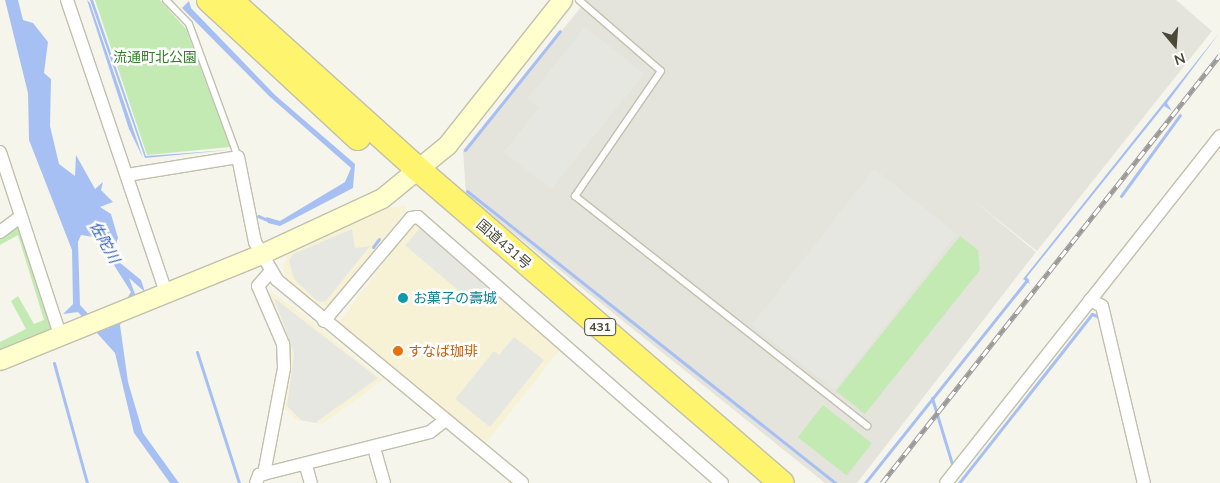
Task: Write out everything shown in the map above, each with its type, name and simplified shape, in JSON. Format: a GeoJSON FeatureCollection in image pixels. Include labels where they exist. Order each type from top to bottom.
{"type":"FeatureCollection","features":[{"type":"Feature","properties":{"kind":"highway","name":"国道431号"},"geometry":{"type":"LineString","coordinates":[[209,0],[314,100],[413,175],[781,483]]}},
{"type":"Feature","properties":{"kind":"highway","name":"国道431号"},"geometry":{"type":"LineString","coordinates":[[230,0],[413,175],[760,483]]}},
{"type":"Feature","properties":{"kind":"street"},"geometry":{"type":"LineString","coordinates":[[67,0],[127,176],[163,294]]}},
{"type":"Feature","properties":{"kind":"street"},"geometry":{"type":"LineString","coordinates":[[0,360],[261,254],[382,198],[413,175],[447,145],[562,0]]}},
{"type":"Feature","properties":{"kind":"street"},"geometry":{"type":"LineString","coordinates":[[946,483],[1220,136]]}},
{"type":"Feature","properties":{"kind":"street"},"geometry":{"type":"LineString","coordinates":[[0,152],[20,217],[64,334]]}},
{"type":"Feature","properties":{"kind":"street"},"geometry":{"type":"LineString","coordinates":[[127,176],[238,157],[261,254],[271,271],[324,321],[522,483]]}},
{"type":"Feature","properties":{"kind":"street"},"geometry":{"type":"LineString","coordinates":[[0,232],[20,217]]}},
{"type":"Feature","properties":{"kind":"street"},"geometry":{"type":"LineString","coordinates":[[324,321],[411,218],[418,217],[722,483]]}},
{"type":"Feature","properties":{"kind":"street"},"geometry":{"type":"LineString","coordinates":[[271,271],[258,286],[283,344],[284,368],[260,479],[430,432],[444,421]]}},
{"type":"Feature","properties":{"kind":"street"},"geometry":{"type":"LineString","coordinates":[[1090,300],[1102,306],[1144,483]]}},
{"type":"Feature","properties":{"kind":"street"},"geometry":{"type":"LineString","coordinates":[[374,448],[384,483]]}},
{"type":"Feature","properties":{"kind":"street"},"geometry":{"type":"LineString","coordinates":[[306,466],[311,483]]}},
{"type":"Feature","properties":{"kind":"lane"},"geometry":{"type":"LineString","coordinates":[[166,0],[189,24],[238,157]]}},
{"type":"Feature","properties":{"kind":"lane"},"geometry":{"type":"LineString","coordinates":[[579,0],[661,71],[575,196],[867,426]]}},
{"type":"Feature","properties":{"kind":"shaded area"},"geometry":{"type":"Polygon","coordinates":[[[587,0],[1176,0],[1212,31],[1037,251],[973,200],[1036,252],[857,483],[825,483],[466,195],[463,150],[587,0]]]}},
{"type":"Feature","properties":{"kind":"shaded area"},"geometry":{"type":"Polygon","coordinates":[[[585,27],[644,74],[551,189],[504,152],[539,108],[528,98],[585,27]]]}},
{"type":"Feature","properties":{"kind":"shaded area"},"geometry":{"type":"Polygon","coordinates":[[[874,169],[957,234],[835,390],[752,325],[874,169]]]}},
{"type":"Feature","properties":{"kind":"shaded area"},"geometry":{"type":"Polygon","coordinates":[[[405,206],[407,209],[330,306],[314,307],[286,279],[283,265],[289,253],[389,208],[405,206]]]}},
{"type":"Feature","properties":{"kind":"shaded area","name":"お菓子の壽城"},"geometry":{"type":"Polygon","coordinates":[[[419,223],[562,347],[486,443],[338,323],[413,224],[419,223]]]}},
{"type":"Feature","properties":{"kind":"shaded area"},"geometry":{"type":"Polygon","coordinates":[[[420,228],[490,287],[476,305],[405,246],[420,228]]]}},
{"type":"Feature","properties":{"kind":"shaded area"},"geometry":{"type":"Polygon","coordinates":[[[352,229],[355,248],[370,246],[325,302],[317,301],[294,279],[289,261],[293,254],[352,229]]]}},
{"type":"Feature","properties":{"kind":"shaded area"},"geometry":{"type":"Polygon","coordinates":[[[273,293],[300,312],[383,380],[322,424],[296,420],[283,407],[291,369],[290,344],[269,294],[273,293]]]}},
{"type":"Feature","properties":{"kind":"shaded area"},"geometry":{"type":"Polygon","coordinates":[[[274,298],[378,378],[315,423],[301,420],[287,406],[294,354],[274,298]]]}},
{"type":"Feature","properties":{"kind":"shaded area"},"geometry":{"type":"Polygon","coordinates":[[[514,337],[544,360],[490,427],[455,399],[494,351],[499,355],[514,337]]]}},
{"type":"Feature","properties":{"kind":"green space","name":"流通町北公園"},"geometry":{"type":"Polygon","coordinates":[[[95,0],[160,0],[186,29],[230,147],[147,155],[95,0]]]}},
{"type":"Feature","properties":{"kind":"green space"},"geometry":{"type":"Polygon","coordinates":[[[11,225],[19,226],[53,331],[0,352],[0,342],[26,329],[11,301],[18,296],[34,324],[44,320],[18,235],[0,245],[0,233],[11,225]]]}},
{"type":"Feature","properties":{"kind":"green space"},"geometry":{"type":"Polygon","coordinates":[[[960,236],[978,250],[980,270],[865,414],[836,391],[960,236]]]}},
{"type":"Feature","properties":{"kind":"green space"},"geometry":{"type":"Polygon","coordinates":[[[823,405],[872,443],[847,475],[798,437],[823,405]]]}},
{"type":"Feature","properties":{"kind":"water","name":"佐陀川"},"geometry":{"type":"Polygon","coordinates":[[[5,0],[18,0],[23,20],[33,23],[48,42],[44,73],[51,79],[50,126],[59,164],[75,176],[76,155],[95,189],[103,182],[101,190],[113,202],[100,207],[111,214],[118,238],[114,250],[119,262],[141,280],[145,292],[129,278],[135,294],[120,325],[128,382],[143,433],[179,483],[170,483],[134,433],[115,353],[78,312],[63,314],[73,304],[72,250],[29,140],[28,93],[5,0]],[[81,235],[78,242],[80,305],[101,328],[108,329],[131,292],[100,243],[94,237],[81,235]]]}},
{"type":"Feature","properties":{"kind":"water"},"geometry":{"type":"Polygon","coordinates":[[[87,0],[90,3],[143,158],[129,129],[87,0]]]}},
{"type":"Feature","properties":{"kind":"water"},"geometry":{"type":"Polygon","coordinates":[[[90,0],[93,0],[146,156],[229,150],[145,158],[90,0]]]}},
{"type":"Feature","properties":{"kind":"water"},"geometry":{"type":"Polygon","coordinates":[[[189,1],[191,8],[275,95],[355,164],[353,188],[280,226],[268,223],[266,217],[280,221],[345,182],[351,168],[269,96],[182,8],[189,1]]]}},
{"type":"Feature","properties":{"kind":"water"},"geometry":{"type":"Polygon","coordinates":[[[1220,32],[1167,103],[1172,111],[1164,106],[1027,277],[1030,284],[1023,279],[1220,32]]]}},
{"type":"Feature","properties":{"kind":"waterway"},"geometry":{"type":"LineString","coordinates":[[465,150],[560,31]]}},
{"type":"Feature","properties":{"kind":"waterway"},"geometry":{"type":"LineString","coordinates":[[1121,196],[1180,115]]}},
{"type":"Feature","properties":{"kind":"waterway"},"geometry":{"type":"LineString","coordinates":[[467,191],[835,483]]}},
{"type":"Feature","properties":{"kind":"waterway"},"geometry":{"type":"LineString","coordinates":[[258,216],[270,221]]}},
{"type":"Feature","properties":{"kind":"waterway"},"geometry":{"type":"LineString","coordinates":[[373,247],[379,239]]}},
{"type":"Feature","properties":{"kind":"waterway"},"geometry":{"type":"LineString","coordinates":[[865,483],[1027,280]]}},
{"type":"Feature","properties":{"kind":"waterway"},"geometry":{"type":"LineString","coordinates":[[959,483],[1092,314],[1100,317]]}},
{"type":"Feature","properties":{"kind":"waterway"},"geometry":{"type":"LineString","coordinates":[[197,352],[239,483]]}},
{"type":"Feature","properties":{"kind":"waterway"},"geometry":{"type":"LineString","coordinates":[[54,363],[87,483]]}},
{"type":"Feature","properties":{"kind":"waterway"},"geometry":{"type":"LineString","coordinates":[[932,398],[953,467]]}},
{"type":"Feature","properties":{"kind":"railway"},"geometry":{"type":"LineString","coordinates":[[882,483],[1220,55]]}},
{"type":"Feature","properties":{"kind":"place","name":"お菓子の壽城"},"geometry":{"type":"Point","coordinates":[403,298]}},
{"type":"Feature","properties":{"kind":"place","name":"すなば珈琲"},"geometry":{"type":"Point","coordinates":[398,351]}}]}
